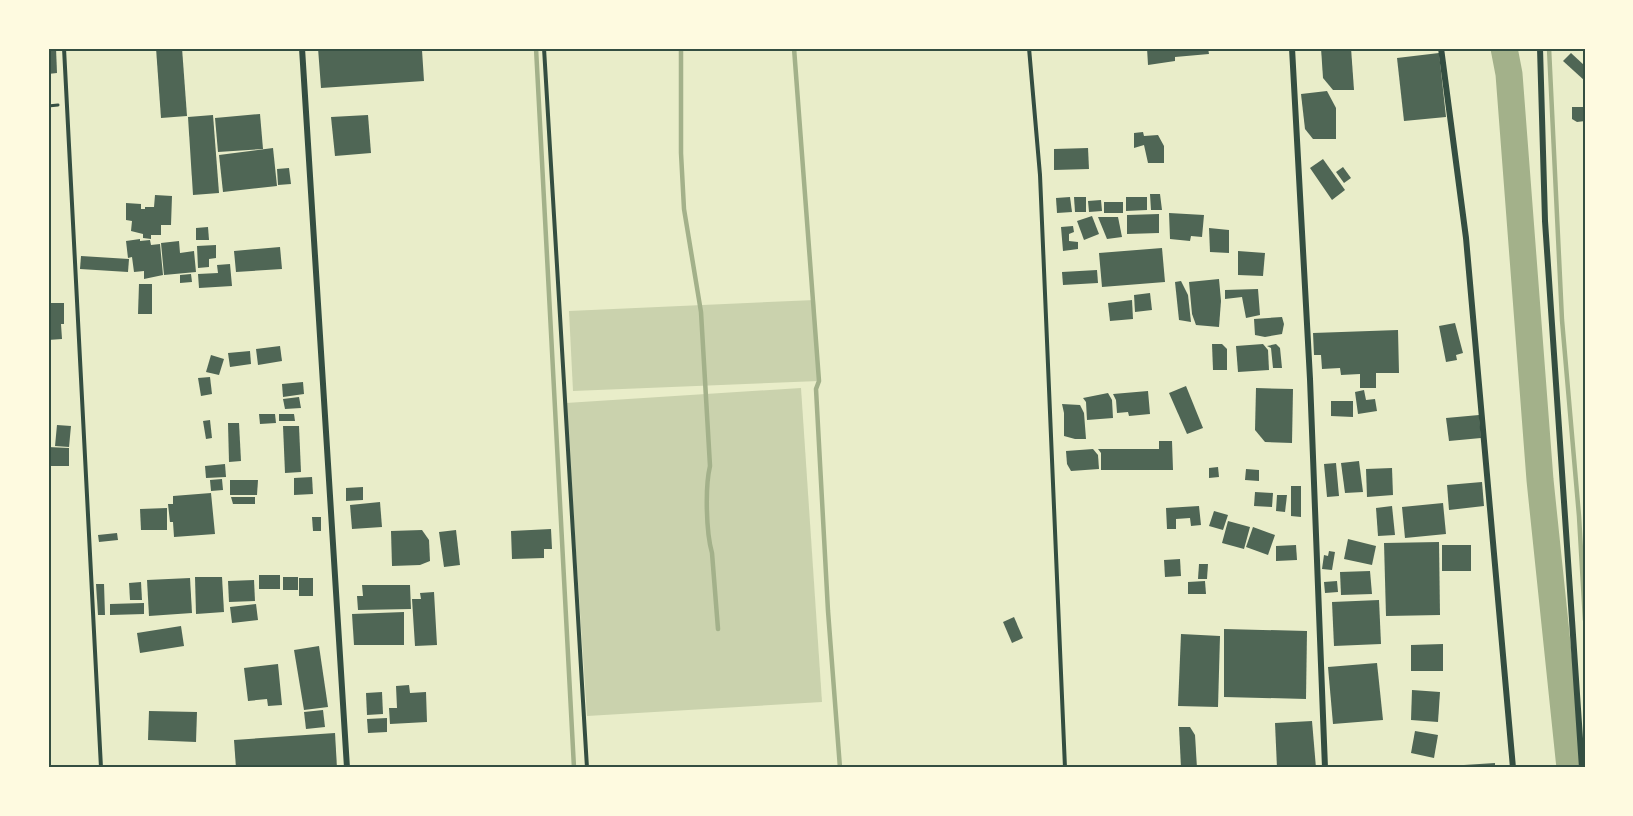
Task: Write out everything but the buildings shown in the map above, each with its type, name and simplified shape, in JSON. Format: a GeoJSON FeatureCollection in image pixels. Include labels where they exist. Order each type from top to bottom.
{"type":"FeatureCollection","features":[{"type":"Feature","properties":{"kind":"street"},"geometry":{"type":"LineString","coordinates":[[302,48],[347,768]]}},
{"type":"Feature","properties":{"kind":"street"},"geometry":{"type":"LineString","coordinates":[[1292,48],[1310,379],[1325,768]]}},
{"type":"Feature","properties":{"kind":"street"},"geometry":{"type":"LineString","coordinates":[[1441,48],[1466,238],[1513,768]]}},
{"type":"Feature","properties":{"kind":"street"},"geometry":{"type":"LineString","coordinates":[[1540,48],[1545,221],[1581,768]]}},
{"type":"Feature","properties":{"kind":"lane"},"geometry":{"type":"LineString","coordinates":[[64,48],[101,768]]}},
{"type":"Feature","properties":{"kind":"lane"},"geometry":{"type":"LineString","coordinates":[[544,48],[587,768]]}},
{"type":"Feature","properties":{"kind":"lane"},"geometry":{"type":"LineString","coordinates":[[1029,48],[1041,187],[1065,768]]}},
{"type":"Feature","properties":{"kind":"green space"},"geometry":{"type":"Polygon","coordinates":[[[815,300],[819,381],[573,391],[569,311],[815,300]]]}},
{"type":"Feature","properties":{"kind":"green space"},"geometry":{"type":"Polygon","coordinates":[[[801,388],[822,702],[587,716],[566,403],[801,388]]]}},
{"type":"Feature","properties":{"kind":"waterway"},"geometry":{"type":"LineString","coordinates":[[536,48],[574,768]]}},
{"type":"Feature","properties":{"kind":"waterway"},"geometry":{"type":"LineString","coordinates":[[681,48],[681,153],[684,209],[701,312],[710,466],[707,486],[707,522],[712,553],[718,629]]}},
{"type":"Feature","properties":{"kind":"waterway"},"geometry":{"type":"LineString","coordinates":[[794,48],[819,381],[816,389],[828,611],[840,768]]}},
{"type":"Feature","properties":{"kind":"waterway"},"geometry":{"type":"LineString","coordinates":[[1504,48],[1509,74],[1540,480],[1570,768]]}},
{"type":"Feature","properties":{"kind":"waterway"},"geometry":{"type":"LineString","coordinates":[[1549,48],[1562,320],[1579,516],[1585,620]]}}]}
